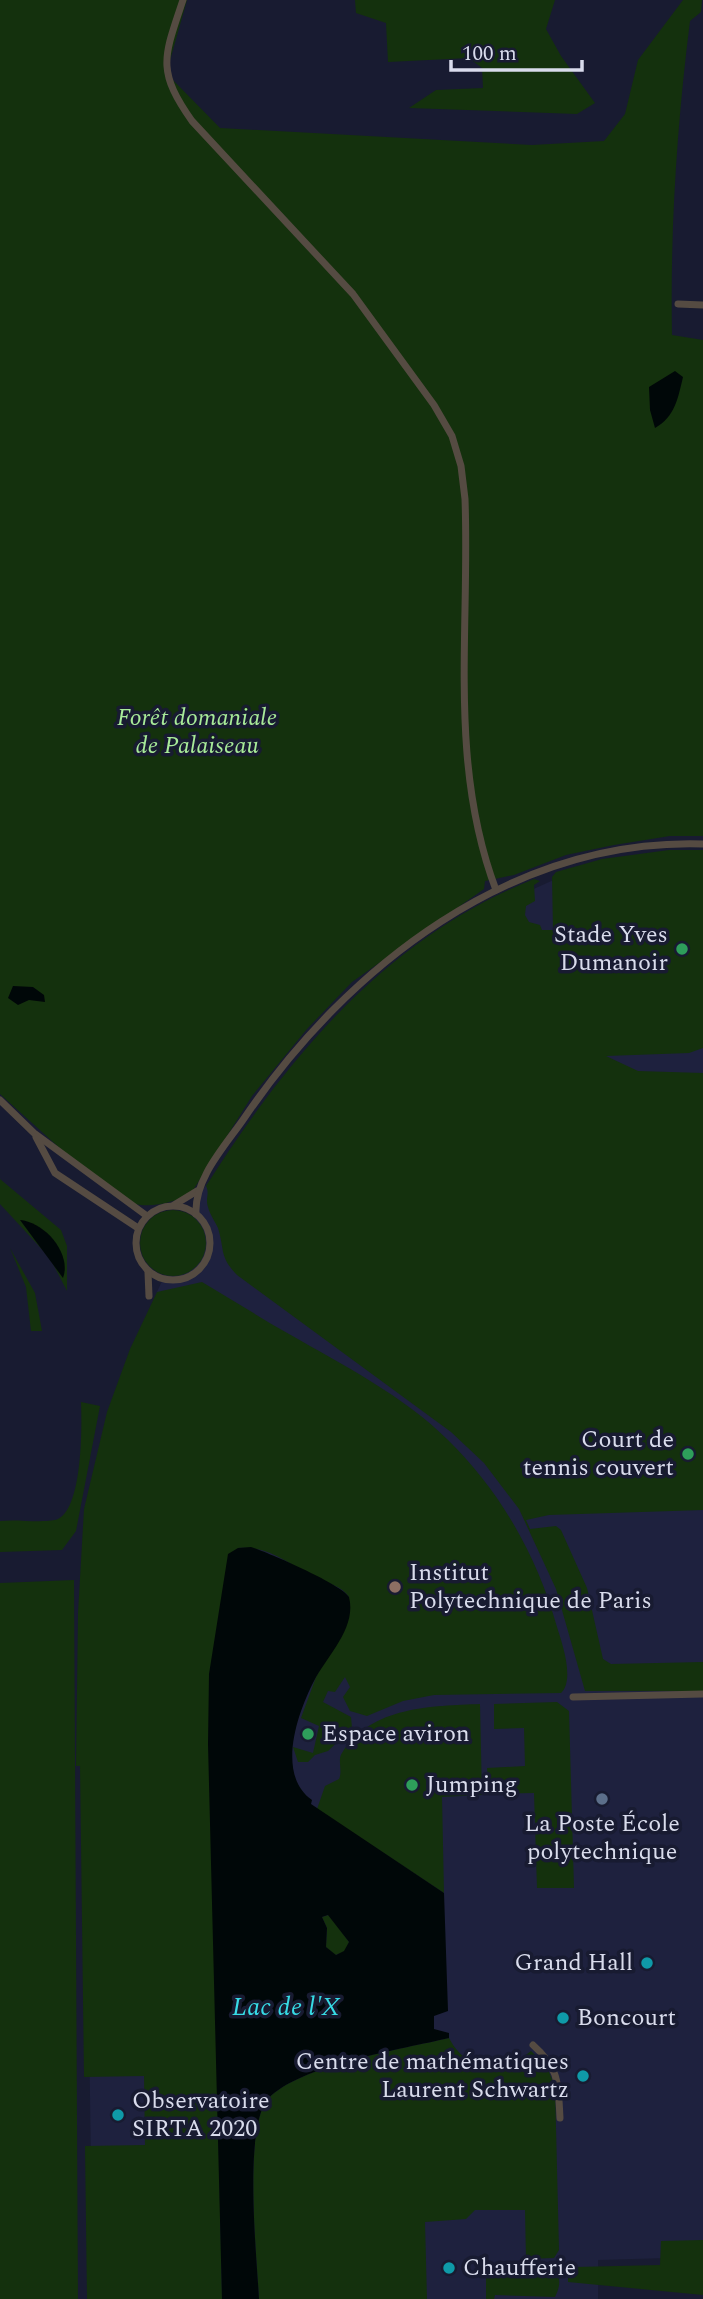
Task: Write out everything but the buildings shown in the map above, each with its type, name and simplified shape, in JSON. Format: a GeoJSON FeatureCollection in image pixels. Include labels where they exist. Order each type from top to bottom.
{"type":"FeatureCollection","features":[{"type":"Feature","properties":{"kind":"street"},"geometry":{"type":"LineString","coordinates":[[183,0],[169,49],[166,75],[174,96],[215,146],[353,294],[434,405],[452,436],[461,466],[465,499],[465,760],[483,850],[496,890]]}},
{"type":"Feature","properties":{"kind":"street"},"geometry":{"type":"LineString","coordinates":[[678,304],[703,305]]}},
{"type":"Feature","properties":{"kind":"street"},"geometry":{"type":"LineString","coordinates":[[173,1206],[197,1191],[251,1108],[298,1048],[342,1000],[407,943],[440,920],[496,890],[550,868],[617,850],[703,844]]}},
{"type":"Feature","properties":{"kind":"street"},"geometry":{"type":"LineString","coordinates":[[0,1100],[34,1133],[147,1216]]}},
{"type":"Feature","properties":{"kind":"street"},"geometry":{"type":"LineString","coordinates":[[34,1133],[55,1173],[138,1228]]}},
{"type":"Feature","properties":{"kind":"street"},"geometry":{"type":"LineString","coordinates":[[196,1213],[173,1206],[163,1207],[147,1216],[138,1228],[136,1251],[148,1272],[149,1296],[168,1280],[191,1276],[208,1256],[210,1237],[196,1213],[197,1191]]}},
{"type":"Feature","properties":{"kind":"street"},"geometry":{"type":"LineString","coordinates":[[148,1272],[168,1280]]}},
{"type":"Feature","properties":{"kind":"street"},"geometry":{"type":"LineString","coordinates":[[573,1697],[703,1694]]}},
{"type":"Feature","properties":{"kind":"street"},"geometry":{"type":"LineString","coordinates":[[533,2045],[546,2057],[555,2071],[560,2118]]}},
{"type":"Feature","properties":{"kind":"shaded area","name":"Institut Polytechnique de Paris"},"geometry":{"type":"Polygon","coordinates":[[[703,857],[703,2257],[598,2260],[598,2299],[93,2299],[86,1825],[126,1385],[157,1292],[204,1188],[307,1052],[451,926],[558,878],[703,857]]]}},
{"type":"Feature","properties":{"kind":"green space","name":"Forêt domaniale de Palaiseau"},"geometry":{"type":"Polygon","coordinates":[[[0,0],[187,0],[169,64],[171,78],[220,128],[532,145],[604,141],[625,114],[638,60],[683,0],[702,0],[701,12],[690,21],[678,138],[672,257],[672,335],[703,340],[703,836],[670,836],[614,845],[566,855],[514,875],[485,881],[484,889],[352,982],[307,1029],[252,1096],[192,1192],[180,1199],[157,1205],[135,1204],[63,1151],[0,1094],[0,0]]]}},
{"type":"Feature","properties":{"kind":"green space"},"geometry":{"type":"Polygon","coordinates":[[[355,0],[555,0],[546,29],[561,56],[595,103],[577,114],[409,108],[436,90],[483,88],[482,68],[469,58],[388,62],[386,23],[356,13],[355,0]]]}},
{"type":"Feature","properties":{"kind":"green space"},"geometry":{"type":"Polygon","coordinates":[[[669,850],[703,850],[703,1048],[689,1053],[606,1056],[638,1071],[703,1073],[703,1510],[549,1515],[526,1520],[530,1529],[556,1526],[561,1530],[587,1588],[603,1659],[611,1664],[703,1662],[703,1691],[585,1691],[556,1589],[519,1509],[484,1463],[451,1432],[237,1275],[225,1258],[218,1228],[208,1207],[206,1186],[271,1091],[307,1047],[388,967],[433,933],[481,904],[534,879],[540,881],[534,885],[535,901],[526,906],[525,915],[529,922],[540,925],[542,930],[553,930],[552,877],[556,872],[602,859],[669,850]]]}},
{"type":"Feature","properties":{"kind":"green space"},"geometry":{"type":"Polygon","coordinates":[[[0,1179],[61,1230],[67,1246],[67,1291],[50,1258],[0,1204],[0,1179]]]}},
{"type":"Feature","properties":{"kind":"green space"},"geometry":{"type":"Polygon","coordinates":[[[173,1210],[186,1213],[196,1220],[203,1230],[206,1243],[203,1256],[196,1266],[186,1273],[173,1276],[160,1273],[150,1266],[143,1256],[140,1243],[143,1230],[150,1220],[160,1213],[173,1210]]]}},
{"type":"Feature","properties":{"kind":"green space"},"geometry":{"type":"Polygon","coordinates":[[[10,1248],[35,1293],[42,1331],[31,1331],[26,1287],[10,1248]]]}},
{"type":"Feature","properties":{"kind":"green space"},"geometry":{"type":"Polygon","coordinates":[[[202,1282],[393,1395],[431,1424],[467,1460],[501,1503],[528,1550],[559,1634],[566,1661],[567,1679],[561,1693],[434,1695],[403,1701],[367,1716],[350,1711],[343,1697],[350,1687],[345,1677],[335,1692],[328,1691],[323,1702],[351,1717],[352,1728],[328,1751],[315,1755],[308,1762],[298,1762],[293,1747],[313,1753],[319,1726],[301,1718],[316,1677],[348,1620],[349,1597],[338,1587],[269,1553],[238,1548],[209,1676],[222,2299],[87,2299],[85,2146],[145,2145],[144,2076],[84,2077],[80,1766],[76,1766],[78,1613],[84,1509],[107,1412],[130,1349],[157,1292],[202,1282]]]}},
{"type":"Feature","properties":{"kind":"green space"},"geometry":{"type":"Polygon","coordinates":[[[81,1402],[100,1406],[76,1531],[62,1550],[0,1552],[0,1521],[55,1520],[64,1514],[71,1502],[79,1467],[81,1402]]]}},
{"type":"Feature","properties":{"kind":"green space"},"geometry":{"type":"Polygon","coordinates":[[[74,1580],[78,2299],[0,2299],[0,1583],[74,1580]]]}},
{"type":"Feature","properties":{"kind":"green space"},"geometry":{"type":"Polygon","coordinates":[[[557,1702],[569,1711],[574,1888],[537,1888],[534,1793],[489,1794],[487,1768],[525,1766],[524,1728],[494,1729],[494,1704],[557,1702]]]}},
{"type":"Feature","properties":{"kind":"green space","name":"Jumping"},"geometry":{"type":"Polygon","coordinates":[[[480,1704],[482,1795],[442,1797],[444,1893],[317,1809],[325,1786],[339,1779],[342,1753],[354,1737],[369,1726],[386,1717],[423,1708],[480,1704]]]}},
{"type":"Feature","properties":{"kind":"green space"},"geometry":{"type":"Polygon","coordinates":[[[329,1915],[349,1942],[345,1952],[335,1955],[326,1947],[327,1928],[322,1917],[329,1915]]]}},
{"type":"Feature","properties":{"kind":"green space"},"geometry":{"type":"Polygon","coordinates":[[[449,2038],[465,2058],[475,2064],[497,2067],[520,2059],[531,2051],[546,2065],[555,2086],[559,2250],[554,2258],[526,2259],[525,2210],[475,2210],[466,2219],[425,2222],[427,2299],[259,2299],[254,2225],[254,2164],[260,2114],[268,2099],[283,2087],[327,2068],[449,2038]]]}},
{"type":"Feature","properties":{"kind":"green space"},"geometry":{"type":"Polygon","coordinates":[[[703,2240],[703,2295],[568,2282],[568,2273],[575,2267],[660,2265],[661,2241],[703,2240]]]}},
{"type":"Feature","properties":{"kind":"green space"},"geometry":{"type":"Polygon","coordinates":[[[553,2268],[559,2282],[555,2297],[495,2295],[494,2299],[486,2299],[486,2269],[553,2268]]]}},
{"type":"Feature","properties":{"kind":"water"},"geometry":{"type":"Polygon","coordinates":[[[675,371],[683,377],[677,399],[671,413],[655,428],[650,410],[649,387],[675,371]]]}},
{"type":"Feature","properties":{"kind":"water"},"geometry":{"type":"Polygon","coordinates":[[[13,986],[33,987],[44,995],[45,1002],[29,1000],[18,1005],[8,998],[13,986]]]}},
{"type":"Feature","properties":{"kind":"water"},"geometry":{"type":"Polygon","coordinates":[[[20,1220],[39,1227],[54,1241],[64,1259],[63,1278],[20,1220]]]}},
{"type":"Feature","properties":{"kind":"water","name":"Lac de l'X"},"geometry":{"type":"Polygon","coordinates":[[[251,1547],[288,1562],[333,1585],[349,1597],[349,1620],[345,1631],[314,1681],[301,1710],[293,1744],[295,1776],[301,1789],[312,1800],[311,1804],[444,1893],[448,2011],[434,2016],[434,2029],[449,2033],[449,2038],[327,2068],[283,2087],[268,2099],[260,2114],[254,2164],[254,2225],[259,2299],[222,2299],[208,1744],[209,1674],[228,1554],[238,1548],[251,1547]],[[328,1915],[322,1917],[327,1928],[326,1947],[336,1955],[344,1951],[349,1942],[328,1915]]]}},
{"type":"Feature","properties":{"kind":"place","name":"Stade Yves Dumanoir"},"geometry":{"type":"Point","coordinates":[682,949]}},
{"type":"Feature","properties":{"kind":"place","name":"Court de tennis couvert"},"geometry":{"type":"Point","coordinates":[688,1454]}},
{"type":"Feature","properties":{"kind":"place","name":"Institut Polytechnique de Paris"},"geometry":{"type":"Point","coordinates":[395,1587]}},
{"type":"Feature","properties":{"kind":"place","name":"Espace aviron"},"geometry":{"type":"Point","coordinates":[308,1734]}},
{"type":"Feature","properties":{"kind":"place","name":"Jumping"},"geometry":{"type":"Point","coordinates":[412,1785]}},
{"type":"Feature","properties":{"kind":"place","name":"La Poste École polytechnique"},"geometry":{"type":"Point","coordinates":[602,1799]}},
{"type":"Feature","properties":{"kind":"place","name":"Grand Hall"},"geometry":{"type":"Point","coordinates":[647,1963]}},
{"type":"Feature","properties":{"kind":"place","name":"Boncourt"},"geometry":{"type":"Point","coordinates":[563,2018]}},
{"type":"Feature","properties":{"kind":"place","name":"Centre de mathématiques Laurent Schwartz"},"geometry":{"type":"Point","coordinates":[583,2076]}},
{"type":"Feature","properties":{"kind":"place","name":"Observatoire SIRTA 2020"},"geometry":{"type":"Point","coordinates":[118,2115]}},
{"type":"Feature","properties":{"kind":"place","name":"Chaufferie"},"geometry":{"type":"Point","coordinates":[449,2268]}}]}
